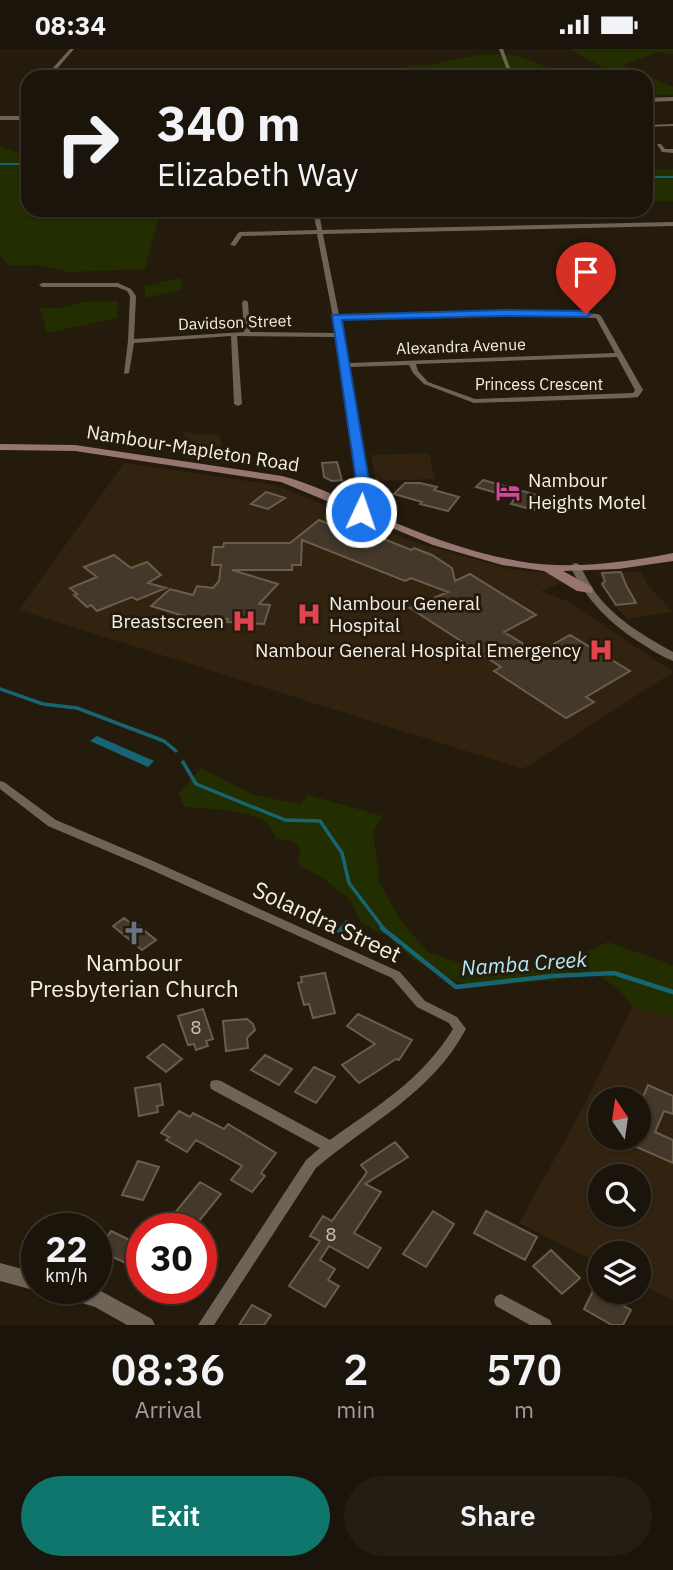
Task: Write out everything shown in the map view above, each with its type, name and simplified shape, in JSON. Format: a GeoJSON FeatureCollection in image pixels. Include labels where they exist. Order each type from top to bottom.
{"type":"FeatureCollection","features":[{"type":"Feature","properties":{"kind":"main road","name":"Nambour-Mapleton Road"},"geometry":{"type":"LineString","coordinates":[[0,447],[75,448],[282,479],[304,485],[361,512],[461,549],[521,566],[575,566],[673,557]]}},
{"type":"Feature","properties":{"kind":"main road"},"geometry":{"type":"LineString","coordinates":[[542,567],[562,575],[576,588],[587,590]]}},
{"type":"Feature","properties":{"kind":"street"},"geometry":{"type":"LineString","coordinates":[[54,70],[72,49]]}},
{"type":"Feature","properties":{"kind":"street"},"geometry":{"type":"LineString","coordinates":[[501,49],[509,70]]}},
{"type":"Feature","properties":{"kind":"street"},"geometry":{"type":"LineString","coordinates":[[653,100],[673,99]]}},
{"type":"Feature","properties":{"kind":"street"},"geometry":{"type":"LineString","coordinates":[[0,118],[21,118]]}},
{"type":"Feature","properties":{"kind":"street"},"geometry":{"type":"LineString","coordinates":[[653,126],[673,125]]}},
{"type":"Feature","properties":{"kind":"street"},"geometry":{"type":"LineString","coordinates":[[659,145],[668,157]]}},
{"type":"Feature","properties":{"kind":"street"},"geometry":{"type":"LineString","coordinates":[[664,151],[673,151]]}},
{"type":"Feature","properties":{"kind":"street"},"geometry":{"type":"LineString","coordinates":[[317,217],[346,365],[364,487],[361,512]]}},
{"type":"Feature","properties":{"kind":"street"},"geometry":{"type":"LineString","coordinates":[[233,245],[240,234],[673,224]]}},
{"type":"Feature","properties":{"kind":"street"},"geometry":{"type":"LineString","coordinates":[[639,225],[645,234]]}},
{"type":"Feature","properties":{"kind":"street"},"geometry":{"type":"LineString","coordinates":[[559,227],[562,235]]}},
{"type":"Feature","properties":{"kind":"street"},"geometry":{"type":"LineString","coordinates":[[476,229],[480,238]]}},
{"type":"Feature","properties":{"kind":"street"},"geometry":{"type":"LineString","coordinates":[[42,285],[118,285],[129,290],[132,296],[131,341],[126,373]]}},
{"type":"Feature","properties":{"kind":"street"},"geometry":{"type":"LineString","coordinates":[[245,302],[247,334]]}},
{"type":"Feature","properties":{"kind":"street"},"geometry":{"type":"LineString","coordinates":[[336,317],[586,314],[598,316],[603,322],[619,355]]}},
{"type":"Feature","properties":{"kind":"street"},"geometry":{"type":"LineString","coordinates":[[234,334],[238,404]]}},
{"type":"Feature","properties":{"kind":"street","name":"Davidson Street"},"geometry":{"type":"LineString","coordinates":[[131,341],[234,334],[339,335]]}},
{"type":"Feature","properties":{"kind":"street","name":"Princess Crescent"},"geometry":{"type":"LineString","coordinates":[[412,362],[415,372],[426,383],[474,401],[635,395],[639,390],[619,355]]}},
{"type":"Feature","properties":{"kind":"street","name":"Alexandra Avenue"},"geometry":{"type":"LineString","coordinates":[[346,365],[619,355]]}},
{"type":"Feature","properties":{"kind":"street"},"geometry":{"type":"LineString","coordinates":[[575,566],[587,590],[626,629],[673,657]]}},
{"type":"Feature","properties":{"kind":"street","name":"Solandra Street"},"geometry":{"type":"LineString","coordinates":[[0,784],[52,823],[149,863],[396,975],[421,1004],[453,1020],[460,1029],[440,1062],[416,1087],[330,1147],[311,1164],[205,1325]]}},
{"type":"Feature","properties":{"kind":"street"},"geometry":{"type":"LineString","coordinates":[[216,1085],[330,1147]]}},
{"type":"Feature","properties":{"kind":"street"},"geometry":{"type":"LineString","coordinates":[[0,1272],[21,1278]]}},
{"type":"Feature","properties":{"kind":"street"},"geometry":{"type":"LineString","coordinates":[[501,1301],[544,1325]]}},
{"type":"Feature","properties":{"kind":"street"},"geometry":{"type":"LineString","coordinates":[[108,1304],[145,1325]]}},
{"type":"Feature","properties":{"kind":"shaded area"},"geometry":{"type":"Polygon","coordinates":[[[184,431],[196,435],[220,435],[225,463],[186,458],[184,431]]]}},
{"type":"Feature","properties":{"kind":"shaded area"},"geometry":{"type":"Polygon","coordinates":[[[429,453],[435,479],[376,481],[371,455],[429,453]]]}},
{"type":"Feature","properties":{"kind":"shaded area","name":"Nambour General Hospital"},"geometry":{"type":"Polygon","coordinates":[[[124,463],[275,485],[417,543],[510,569],[560,575],[566,581],[541,591],[567,601],[673,672],[523,769],[19,610],[124,463]]]}},
{"type":"Feature","properties":{"kind":"shaded area"},"geometry":{"type":"Polygon","coordinates":[[[641,572],[647,584],[673,612],[628,619],[615,606],[598,573],[641,572]]]}},
{"type":"Feature","properties":{"kind":"shaded area"},"geometry":{"type":"Polygon","coordinates":[[[633,1006],[673,1017],[673,1300],[651,1289],[651,1241],[588,1241],[588,1258],[519,1223],[588,1098],[588,1150],[651,1150],[651,1087],[593,1087],[633,1006]]]}},
{"type":"Feature","properties":{"kind":"green space"},"geometry":{"type":"Polygon","coordinates":[[[569,49],[673,49],[673,54],[659,52],[623,65],[634,70],[607,70],[569,49]]]}},
{"type":"Feature","properties":{"kind":"green space"},"geometry":{"type":"Polygon","coordinates":[[[488,54],[517,56],[553,70],[400,70],[414,65],[433,65],[488,54]]]}},
{"type":"Feature","properties":{"kind":"green space"},"geometry":{"type":"Polygon","coordinates":[[[653,78],[673,87],[673,95],[653,95],[653,78]]]}},
{"type":"Feature","properties":{"kind":"green space"},"geometry":{"type":"Polygon","coordinates":[[[0,146],[21,154],[21,217],[158,217],[145,269],[69,272],[39,265],[10,266],[0,255],[0,146]]]}},
{"type":"Feature","properties":{"kind":"green space"},"geometry":{"type":"Polygon","coordinates":[[[673,169],[673,201],[653,201],[653,170],[673,169]]]}},
{"type":"Feature","properties":{"kind":"green space"},"geometry":{"type":"Polygon","coordinates":[[[180,278],[183,289],[146,298],[144,286],[180,278]]]}},
{"type":"Feature","properties":{"kind":"green space"},"geometry":{"type":"Polygon","coordinates":[[[118,301],[117,318],[47,333],[40,308],[60,308],[82,302],[118,301]]]}},
{"type":"Feature","properties":{"kind":"green space"},"geometry":{"type":"Polygon","coordinates":[[[201,768],[254,795],[300,804],[309,795],[382,816],[373,833],[380,883],[400,920],[428,952],[482,971],[552,967],[608,942],[673,965],[673,1017],[633,1006],[617,988],[594,972],[575,971],[557,980],[478,987],[452,980],[414,960],[388,936],[362,924],[350,900],[323,878],[300,866],[298,862],[301,850],[294,842],[276,838],[268,824],[251,815],[184,807],[179,793],[201,768]]]}},
{"type":"Feature","properties":{"kind":"water"},"geometry":{"type":"Polygon","coordinates":[[[97,736],[154,761],[148,767],[90,741],[97,736]]]}},
{"type":"Feature","properties":{"kind":"water"},"geometry":{"type":"Polygon","coordinates":[[[346,920],[377,941],[372,947],[336,932],[346,920]]]}},
{"type":"Feature","properties":{"kind":"building"},"geometry":{"type":"Polygon","coordinates":[[[337,462],[342,480],[332,481],[324,477],[322,463],[337,462]]]}},
{"type":"Feature","properties":{"kind":"building","name":"Nambour Heights Motel"},"geometry":{"type":"Polygon","coordinates":[[[483,480],[540,496],[538,504],[534,510],[511,504],[515,498],[476,487],[483,480]]]}},
{"type":"Feature","properties":{"kind":"building"},"geometry":{"type":"Polygon","coordinates":[[[405,483],[437,487],[434,490],[459,497],[448,511],[420,504],[422,502],[394,494],[405,483]]]}},
{"type":"Feature","properties":{"kind":"building"},"geometry":{"type":"Polygon","coordinates":[[[266,492],[285,498],[268,509],[251,504],[266,492]]]}},
{"type":"Feature","properties":{"kind":"building"},"geometry":{"type":"Polygon","coordinates":[[[319,520],[339,528],[344,523],[411,550],[414,548],[432,555],[452,568],[455,581],[470,574],[536,615],[504,632],[522,643],[527,659],[570,635],[630,671],[586,697],[594,702],[566,718],[494,671],[501,667],[410,608],[448,592],[411,578],[405,581],[302,540],[301,565],[292,565],[292,570],[232,570],[278,584],[259,604],[270,605],[264,624],[227,622],[228,619],[214,618],[210,621],[197,620],[151,606],[170,589],[193,595],[197,586],[213,588],[219,581],[221,565],[212,565],[214,547],[223,547],[224,543],[290,543],[319,520]]]}},
{"type":"Feature","properties":{"kind":"building"},"geometry":{"type":"Polygon","coordinates":[[[114,555],[131,568],[147,562],[161,575],[148,583],[166,588],[137,600],[132,597],[97,611],[91,605],[87,607],[70,588],[97,577],[84,567],[114,555]]]}},
{"type":"Feature","properties":{"kind":"building"},"geometry":{"type":"Polygon","coordinates":[[[621,572],[636,603],[616,605],[602,584],[605,581],[602,573],[621,572]]]}},
{"type":"Feature","properties":{"kind":"building","name":"Nambour Presbyterian Church"},"geometry":{"type":"Polygon","coordinates":[[[124,918],[133,925],[135,923],[156,940],[142,950],[113,926],[124,918]]]}},
{"type":"Feature","properties":{"kind":"building"},"geometry":{"type":"Polygon","coordinates":[[[325,973],[335,1013],[313,1018],[309,1004],[304,1005],[298,983],[302,982],[301,977],[325,973]]]}},
{"type":"Feature","properties":{"kind":"building"},"geometry":{"type":"Polygon","coordinates":[[[203,1009],[213,1039],[206,1041],[208,1046],[196,1050],[194,1044],[188,1045],[178,1016],[203,1009]]]}},
{"type":"Feature","properties":{"kind":"building"},"geometry":{"type":"Polygon","coordinates":[[[358,1014],[412,1040],[399,1060],[396,1059],[359,1083],[342,1065],[375,1044],[347,1026],[358,1014]]]}},
{"type":"Feature","properties":{"kind":"building"},"geometry":{"type":"Polygon","coordinates":[[[247,1019],[255,1030],[247,1038],[248,1048],[226,1051],[223,1021],[247,1019]]]}},
{"type":"Feature","properties":{"kind":"building"},"geometry":{"type":"Polygon","coordinates":[[[163,1044],[182,1059],[166,1072],[147,1057],[163,1044]]]}},
{"type":"Feature","properties":{"kind":"building"},"geometry":{"type":"Polygon","coordinates":[[[265,1055],[292,1069],[279,1085],[251,1070],[265,1055]]]}},
{"type":"Feature","properties":{"kind":"building"},"geometry":{"type":"Polygon","coordinates":[[[314,1067],[335,1077],[316,1103],[295,1092],[314,1067]]]}},
{"type":"Feature","properties":{"kind":"building"},"geometry":{"type":"Polygon","coordinates":[[[160,1084],[163,1105],[157,1106],[158,1112],[139,1116],[135,1088],[160,1084]]]}},
{"type":"Feature","properties":{"kind":"building"},"geometry":{"type":"Polygon","coordinates":[[[648,1085],[673,1096],[673,1114],[664,1111],[655,1132],[673,1140],[673,1163],[644,1150],[651,1150],[651,1087],[647,1087],[648,1085]]]}},
{"type":"Feature","properties":{"kind":"building"},"geometry":{"type":"Polygon","coordinates":[[[179,1111],[190,1117],[193,1113],[224,1129],[228,1124],[276,1153],[261,1173],[265,1176],[252,1192],[231,1180],[242,1166],[196,1140],[187,1152],[166,1140],[169,1137],[161,1133],[179,1111]]]}},
{"type":"Feature","properties":{"kind":"building"},"geometry":{"type":"Polygon","coordinates":[[[395,1142],[408,1157],[365,1184],[381,1192],[354,1233],[381,1248],[368,1268],[329,1246],[320,1260],[335,1269],[328,1280],[339,1286],[325,1307],[289,1286],[320,1241],[310,1236],[323,1216],[332,1221],[367,1172],[361,1165],[395,1142]]]}},
{"type":"Feature","properties":{"kind":"building"},"geometry":{"type":"Polygon","coordinates":[[[138,1161],[159,1167],[143,1200],[122,1195],[138,1161]]]}},
{"type":"Feature","properties":{"kind":"building"},"geometry":{"type":"Polygon","coordinates":[[[200,1182],[221,1194],[206,1213],[175,1213],[200,1182]]]}},
{"type":"Feature","properties":{"kind":"building"},"geometry":{"type":"Polygon","coordinates":[[[433,1211],[454,1224],[426,1267],[403,1254],[433,1211]]]}},
{"type":"Feature","properties":{"kind":"building"},"geometry":{"type":"Polygon","coordinates":[[[486,1211],[537,1237],[525,1260],[474,1233],[486,1211]]]}},
{"type":"Feature","properties":{"kind":"building"},"geometry":{"type":"Polygon","coordinates":[[[112,1231],[126,1238],[126,1263],[112,1256],[112,1231]]]}},
{"type":"Feature","properties":{"kind":"building"},"geometry":{"type":"Polygon","coordinates":[[[551,1250],[580,1278],[562,1294],[533,1266],[551,1250]]]}},
{"type":"Feature","properties":{"kind":"building"},"geometry":{"type":"Polygon","coordinates":[[[588,1301],[588,1304],[620,1304],[631,1310],[623,1325],[612,1325],[584,1309],[588,1301]]]}},
{"type":"Feature","properties":{"kind":"building"},"geometry":{"type":"Polygon","coordinates":[[[252,1305],[271,1315],[264,1325],[239,1325],[252,1305]]]}},
{"type":"Feature","properties":{"kind":"waterway"},"geometry":{"type":"LineString","coordinates":[[0,164],[21,164]]}},
{"type":"Feature","properties":{"kind":"waterway"},"geometry":{"type":"LineString","coordinates":[[653,177],[673,177]]}},
{"type":"Feature","properties":{"kind":"waterway","name":"Namba Creek"},"geometry":{"type":"LineString","coordinates":[[0,689],[43,704],[77,708],[164,741],[176,751]]}},
{"type":"Feature","properties":{"kind":"waterway","name":"Namba Creek"},"geometry":{"type":"LineString","coordinates":[[183,762],[196,784],[285,820],[320,821],[342,853],[349,883],[384,929]]}},
{"type":"Feature","properties":{"kind":"waterway","name":"Namba Creek"},"geometry":{"type":"LineString","coordinates":[[382,928],[456,987],[553,976],[614,973],[673,992]]}},
{"type":"Feature","properties":{"kind":"place","name":"Nambour Heights Motel"},"geometry":{"type":"Point","coordinates":[508,491]}},
{"type":"Feature","properties":{"kind":"place","name":"Nambour General Hospital"},"geometry":{"type":"Point","coordinates":[309,614]}},
{"type":"Feature","properties":{"kind":"place","name":"Breastscreen"},"geometry":{"type":"Point","coordinates":[244,621]}},
{"type":"Feature","properties":{"kind":"place","name":"Nambour General Hospital Emergency"},"geometry":{"type":"Point","coordinates":[601,650]}},
{"type":"Feature","properties":{"kind":"place","name":"Nambour Presbyterian Church"},"geometry":{"type":"Point","coordinates":[134,933]}},
{"type":"Feature","properties":{"kind":"route"},"geometry":{"type":"LineString","coordinates":[[361,512],[364,487],[336,317],[586,314]]}}]}
